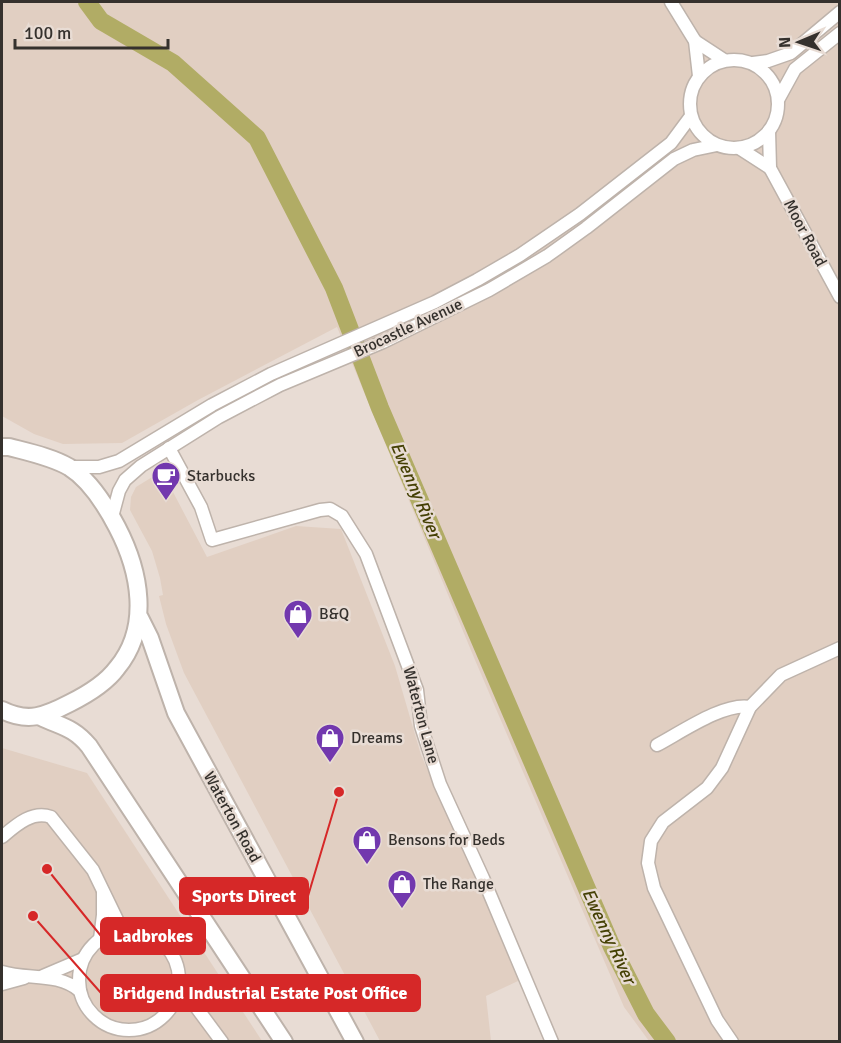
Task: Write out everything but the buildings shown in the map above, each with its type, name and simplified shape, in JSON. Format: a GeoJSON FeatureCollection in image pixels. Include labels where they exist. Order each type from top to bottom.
{"type":"FeatureCollection","features":[{"type":"Feature","properties":{"kind":"main road"},"geometry":{"type":"LineString","coordinates":[[4,445],[70,467],[93,488],[112,517],[136,572],[140,618],[126,654],[117,669],[81,697],[41,717]]}},
{"type":"Feature","properties":{"kind":"main road","name":"Waterton Road"},"geometry":{"type":"LineString","coordinates":[[140,618],[150,638],[176,713],[355,1041]]}},
{"type":"Feature","properties":{"kind":"main road"},"geometry":{"type":"LineString","coordinates":[[5,714],[41,717],[80,735],[284,1041]]}},
{"type":"Feature","properties":{"kind":"street"},"geometry":{"type":"LineString","coordinates":[[671,2],[695,41],[699,75]]}},
{"type":"Feature","properties":{"kind":"street"},"geometry":{"type":"LineString","coordinates":[[840,12],[791,53],[768,61],[753,63],[739,59],[724,60],[710,66],[699,75],[690,95],[691,116],[701,133],[717,145],[728,148],[750,145],[769,131],[775,122],[778,100],[795,69],[840,33]]}},
{"type":"Feature","properties":{"kind":"street"},"geometry":{"type":"LineString","coordinates":[[695,41],[724,60]]}},
{"type":"Feature","properties":{"kind":"street"},"geometry":{"type":"LineString","coordinates":[[753,63],[771,79],[778,100]]}},
{"type":"Feature","properties":{"kind":"street","name":"Brocastle Avenue"},"geometry":{"type":"LineString","coordinates":[[70,467],[99,467],[120,460],[212,405],[272,374],[435,302],[520,255],[580,214],[671,143],[691,116]]}},
{"type":"Feature","properties":{"kind":"street","name":"Moor Road"},"geometry":{"type":"LineString","coordinates":[[769,131],[770,168],[840,297]]}},
{"type":"Feature","properties":{"kind":"street","name":"Brocastle Avenue"},"geometry":{"type":"LineString","coordinates":[[112,517],[119,490],[125,480],[141,466],[219,417],[280,385],[383,342],[489,290],[547,256],[674,159],[693,150],[717,145]]}},
{"type":"Feature","properties":{"kind":"street","name":"Moor Road"},"geometry":{"type":"LineString","coordinates":[[739,148],[770,168]]}},
{"type":"Feature","properties":{"kind":"street","name":"Waterton Lane"},"geometry":{"type":"LineString","coordinates":[[169,448],[201,507],[212,540],[320,510],[330,509],[342,516],[366,554],[407,659],[417,690],[421,726],[440,784],[483,878],[552,1041]]}},
{"type":"Feature","properties":{"kind":"street"},"geometry":{"type":"LineString","coordinates":[[732,1041],[717,1020],[654,888],[648,862],[651,841],[663,822],[707,788],[722,768],[750,707],[781,675],[840,648]]}},
{"type":"Feature","properties":{"kind":"street"},"geometry":{"type":"LineString","coordinates":[[657,745],[725,710],[743,706],[750,707]]}},
{"type":"Feature","properties":{"kind":"street"},"geometry":{"type":"LineString","coordinates":[[2,837],[32,815],[51,817],[93,870],[122,930]]}},
{"type":"Feature","properties":{"kind":"street"},"geometry":{"type":"LineString","coordinates":[[100,939],[103,915],[102,888]]}},
{"type":"Feature","properties":{"kind":"street"},"geometry":{"type":"LineString","coordinates":[[122,930],[137,930],[152,935],[164,944],[174,957],[179,984],[175,1001],[162,1018],[146,1026],[128,1030],[117,1029],[104,1024],[84,1004],[78,980],[83,959],[100,939],[122,930]]}},
{"type":"Feature","properties":{"kind":"street"},"geometry":{"type":"LineString","coordinates":[[43,976],[83,959]]}},
{"type":"Feature","properties":{"kind":"street"},"geometry":{"type":"LineString","coordinates":[[2,972],[43,976],[73,985],[80,991]]}},
{"type":"Feature","properties":{"kind":"street"},"geometry":{"type":"LineString","coordinates":[[2,984],[28,976]]}},
{"type":"Feature","properties":{"kind":"street"},"geometry":{"type":"LineString","coordinates":[[179,984],[222,1041]]}},
{"type":"Feature","properties":{"kind":"street"},"geometry":{"type":"LineString","coordinates":[[128,1030],[135,1041]]}},
{"type":"Feature","properties":{"kind":"shaded area"},"geometry":{"type":"Polygon","coordinates":[[[2,2],[839,2],[839,1041],[649,1041],[624,1007],[475,660],[337,327],[122,443],[63,444],[34,434],[2,416],[2,2]]]}},
{"type":"Feature","properties":{"kind":"shaded area"},"geometry":{"type":"Polygon","coordinates":[[[162,471],[207,557],[296,526],[341,529],[395,666],[421,755],[520,980],[486,996],[491,1041],[380,1041],[184,673],[166,624],[159,596],[163,595],[160,578],[152,551],[130,510],[131,497],[136,487],[162,471]]]}},
{"type":"Feature","properties":{"kind":"shaded area"},"geometry":{"type":"Polygon","coordinates":[[[2,748],[87,773],[262,1041],[2,1041],[2,748]]]}},
{"type":"Feature","properties":{"kind":"waterway","name":"Ewenny River"},"geometry":{"type":"LineString","coordinates":[[87,2],[101,21],[173,63],[257,138],[334,288],[380,408],[612,947],[646,1014],[667,1042]]}},
{"type":"Feature","properties":{"kind":"place","name":"Starbucks"},"geometry":{"type":"Point","coordinates":[166,502]}},
{"type":"Feature","properties":{"kind":"place","name":"B&Q"},"geometry":{"type":"Point","coordinates":[298,640]}},
{"type":"Feature","properties":{"kind":"place","name":"Dreams"},"geometry":{"type":"Point","coordinates":[330,764]}},
{"type":"Feature","properties":{"kind":"place","name":"Sports Direct"},"geometry":{"type":"Point","coordinates":[339,792]}},
{"type":"Feature","properties":{"kind":"place","name":"Bensons for Beds"},"geometry":{"type":"Point","coordinates":[367,866]}},
{"type":"Feature","properties":{"kind":"place","name":"Ladbrokes"},"geometry":{"type":"Point","coordinates":[47,869]}},
{"type":"Feature","properties":{"kind":"place","name":"The Range"},"geometry":{"type":"Point","coordinates":[402,910]}},
{"type":"Feature","properties":{"kind":"place","name":"Bridgend Industrial Estate Post Office"},"geometry":{"type":"Point","coordinates":[33,916]}}]}
